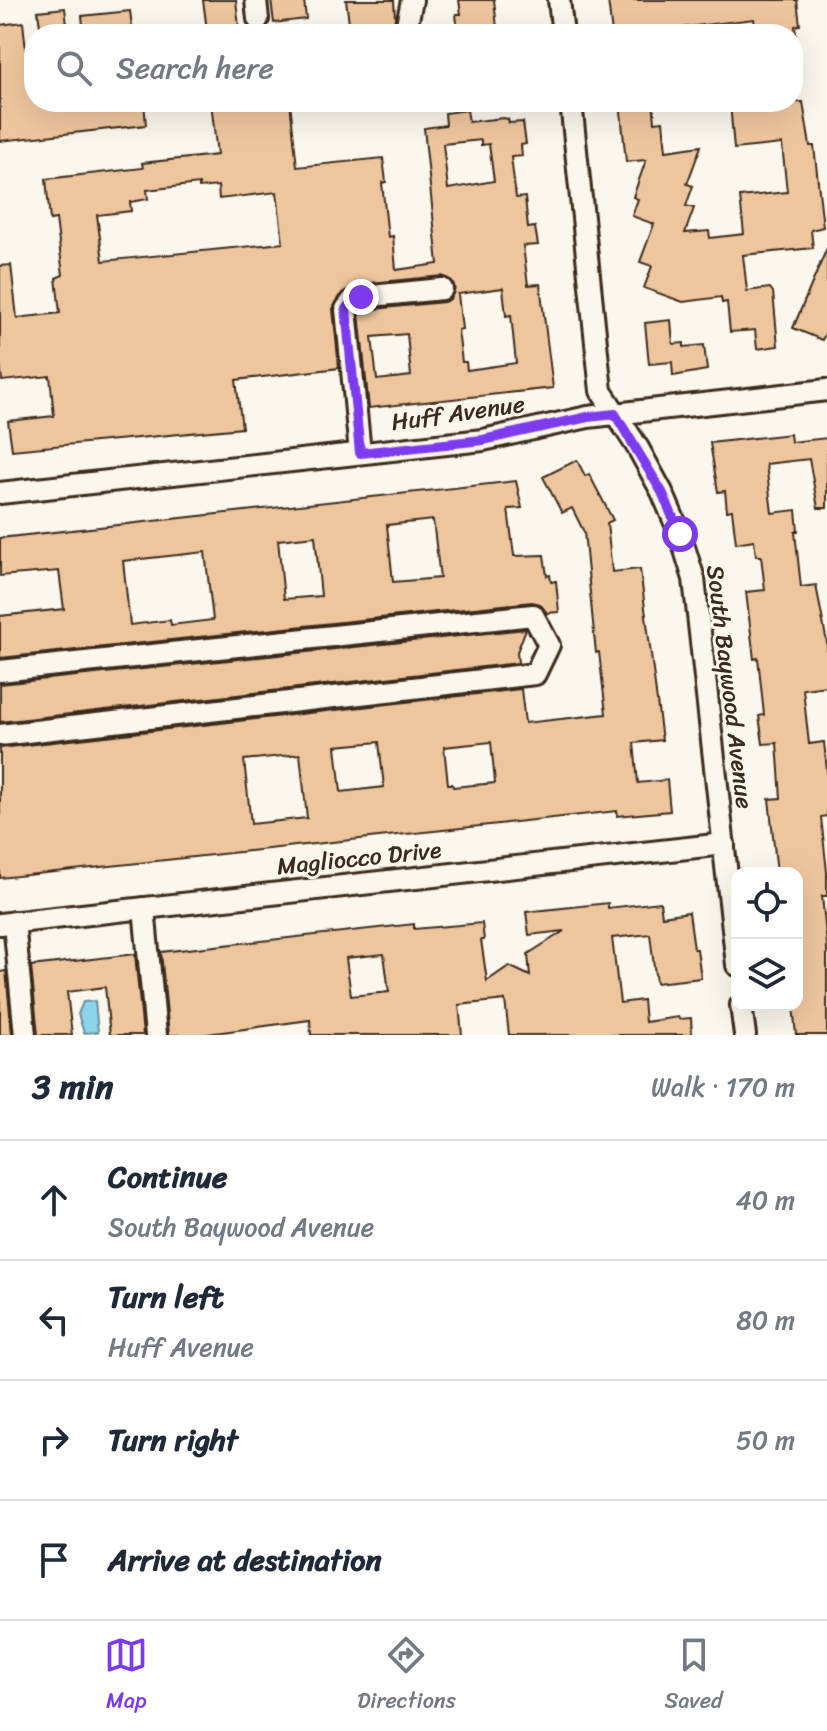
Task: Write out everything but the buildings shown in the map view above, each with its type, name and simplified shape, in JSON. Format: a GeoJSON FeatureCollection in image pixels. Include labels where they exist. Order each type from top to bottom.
{"type":"FeatureCollection","features":[{"type":"Feature","properties":{"kind":"street"},"geometry":{"type":"LineString","coordinates":[[407,24],[412,0]]}},
{"type":"Feature","properties":{"kind":"street"},"geometry":{"type":"LineString","coordinates":[[559,0],[562,24]]}},
{"type":"Feature","properties":{"kind":"street","name":"South Baywood Avenue"},"geometry":{"type":"LineString","coordinates":[[572,112],[601,391],[662,492],[694,579],[734,939]]}},
{"type":"Feature","properties":{"kind":"street"},"geometry":{"type":"LineString","coordinates":[[360,453],[346,309],[352,301],[361,297],[442,289]]}},
{"type":"Feature","properties":{"kind":"street","name":"Huff Avenue"},"geometry":{"type":"LineString","coordinates":[[0,493],[483,440],[588,417],[827,390]]}},
{"type":"Feature","properties":{"kind":"street"},"geometry":{"type":"LineString","coordinates":[[0,671],[533,615],[549,645],[535,674],[0,735]]}},
{"type":"Feature","properties":{"kind":"street","name":"Magliocco Drive"},"geometry":{"type":"LineString","coordinates":[[7,923],[724,844]]}},
{"type":"Feature","properties":{"kind":"street"},"geometry":{"type":"LineString","coordinates":[[144,908],[156,1035]]}},
{"type":"Feature","properties":{"kind":"street"},"geometry":{"type":"LineString","coordinates":[[7,923],[25,1035]]}},
{"type":"Feature","properties":{"kind":"street"},"geometry":{"type":"LineString","coordinates":[[742,1011],[745,1035]]}},
{"type":"Feature","properties":{"kind":"water"},"geometry":{"type":"Polygon","coordinates":[[[95,1001],[98,1032],[84,1033],[78,1014],[83,1002],[95,1001]]]}},
{"type":"Feature","properties":{"kind":"route"},"geometry":{"type":"LineString","coordinates":[[361,297],[352,301],[346,309],[360,453],[483,440],[615,414],[662,492],[680,534]]}}]}
